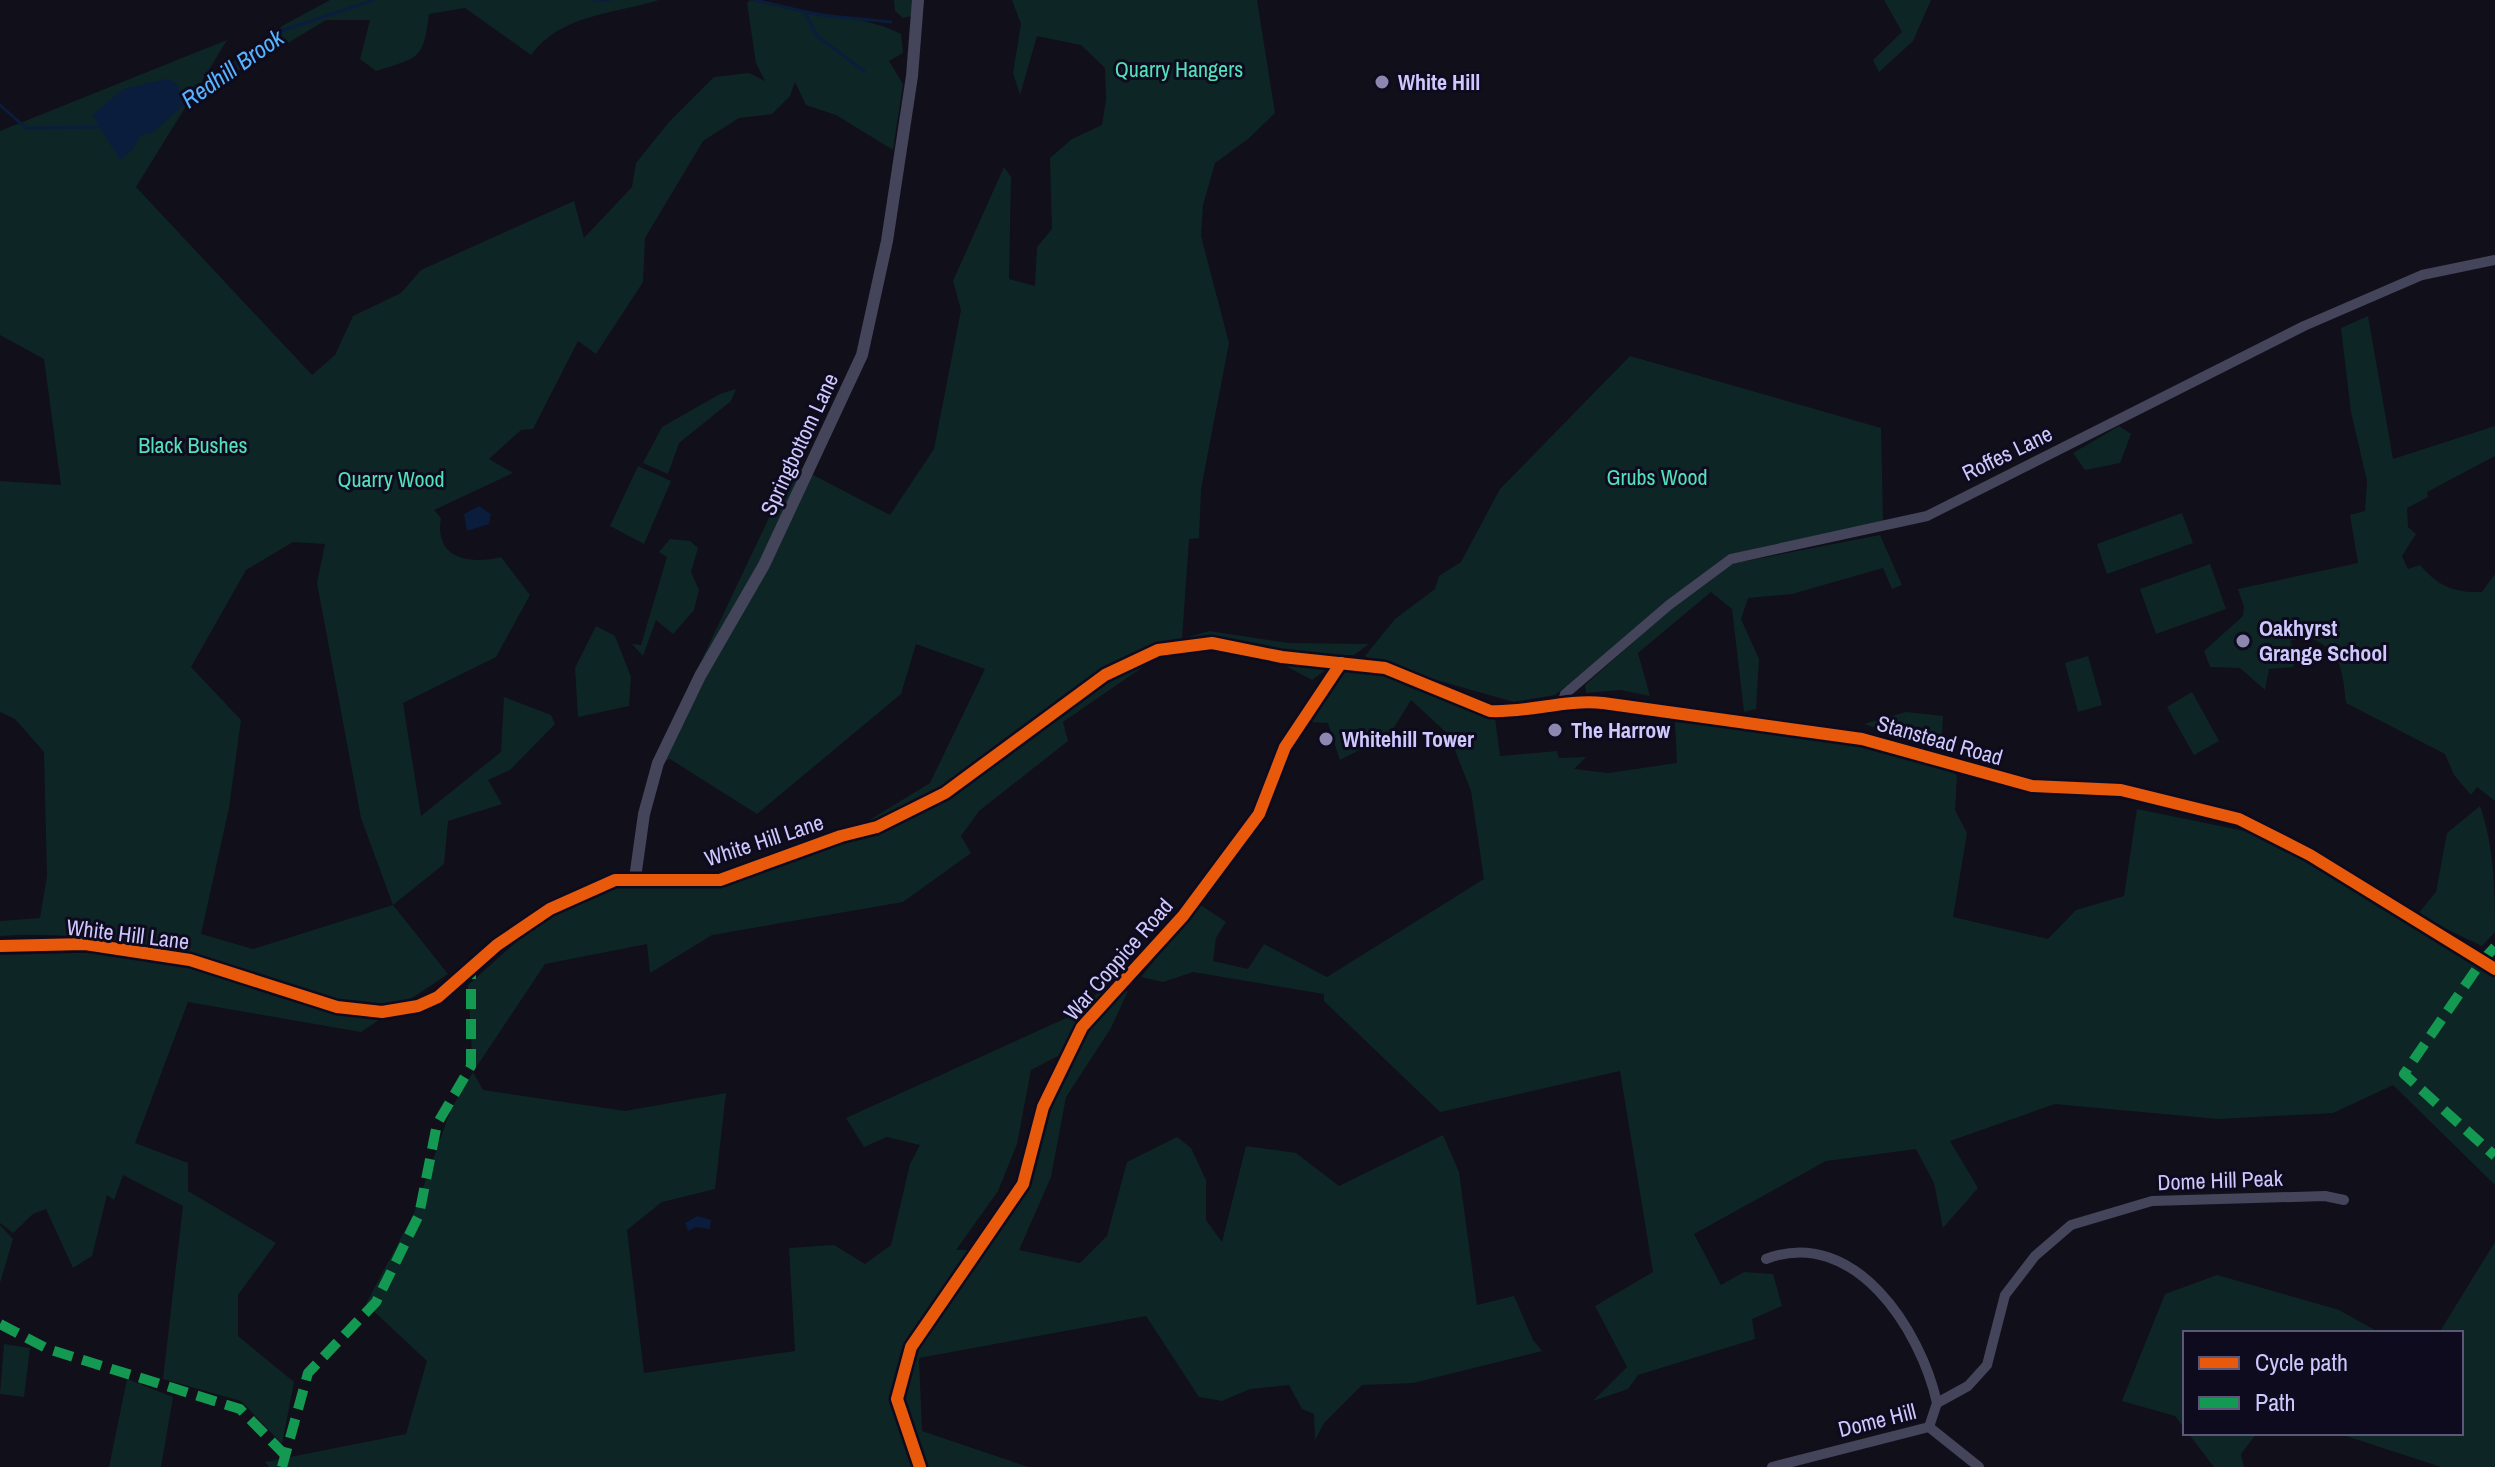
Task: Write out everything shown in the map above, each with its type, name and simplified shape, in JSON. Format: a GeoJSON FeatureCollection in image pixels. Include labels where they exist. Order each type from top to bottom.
{"type":"FeatureCollection","features":[{"type":"Feature","properties":{"kind":"street","name":"Springbottom Lane"},"geometry":{"type":"LineString","coordinates":[[635,878],[644,814],[658,763],[700,676],[764,565],[862,355],[885,254],[912,76],[918,0]]}},
{"type":"Feature","properties":{"kind":"street","name":"Roffes Lane"},"geometry":{"type":"LineString","coordinates":[[1562,704],[1565,694],[1669,605],[1731,559],[1927,516],[2304,326],[2422,275],[2495,260]]}},
{"type":"Feature","properties":{"kind":"street","name":"White Hill Lane"},"geometry":{"type":"LineString","coordinates":[[0,946],[85,944],[190,960],[337,1007],[382,1012],[418,1006],[438,997],[497,945],[550,909],[615,880],[720,880],[841,836],[877,827],[945,793],[1105,675],[1158,650],[1212,643],[1341,663]]}},
{"type":"Feature","properties":{"kind":"street","name":"Stanstead Road"},"geometry":{"type":"LineString","coordinates":[[1341,663],[1385,668],[1490,711],[1603,703],[1862,739],[2032,786],[2121,790],[2239,819],[2310,855],[2495,969]]}},
{"type":"Feature","properties":{"kind":"street","name":"War Coppice Road"},"geometry":{"type":"LineString","coordinates":[[920,1467],[897,1399],[911,1347],[1023,1184],[1043,1107],[1082,1027],[1183,916],[1253,823],[1285,747],[1341,663]]}},
{"type":"Feature","properties":{"kind":"street","name":"Dome Hill Peak"},"geometry":{"type":"LineString","coordinates":[[1937,1403],[1968,1386],[1987,1365],[2005,1295],[2035,1256],[2071,1225],[2152,1201],[2325,1196],[2344,1200]]}},
{"type":"Feature","properties":{"kind":"street"},"geometry":{"type":"LineString","coordinates":[[1766,1259],[1780,1254],[1835,1257],[1865,1277],[1909,1331],[1931,1375],[1937,1403],[1929,1427]]}},
{"type":"Feature","properties":{"kind":"street","name":"Dome Hill"},"geometry":{"type":"LineString","coordinates":[[1772,1467],[1929,1427],[1979,1467]]}},
{"type":"Feature","properties":{"kind":"green space"},"geometry":{"type":"Polygon","coordinates":[[[330,0],[659,0],[573,23],[543,41],[531,55],[465,8],[429,14],[424,40],[417,54],[402,63],[376,71],[360,59],[370,20],[326,20],[260,60],[196,90],[136,187],[312,375],[335,355],[353,316],[401,293],[421,270],[574,201],[584,238],[632,187],[636,163],[669,122],[714,77],[749,73],[765,81],[756,63],[747,3],[750,0],[869,22],[901,34],[903,53],[889,61],[903,84],[893,150],[836,115],[806,105],[795,82],[790,96],[772,114],[739,118],[703,141],[645,238],[643,282],[596,354],[578,341],[533,429],[521,430],[489,459],[513,473],[434,510],[441,518],[440,531],[448,550],[466,559],[501,557],[530,595],[496,657],[403,703],[421,816],[501,752],[504,697],[551,715],[555,724],[510,770],[488,780],[502,804],[448,821],[444,864],[393,905],[448,974],[361,1032],[188,1002],[135,1143],[188,1163],[188,1191],[276,1243],[238,1295],[238,1336],[294,1382],[282,1444],[241,1401],[163,1379],[183,1206],[123,1175],[114,1200],[107,1195],[92,1256],[73,1268],[46,1209],[33,1214],[13,1233],[0,1223],[0,955],[109,952],[186,966],[198,955],[99,938],[0,936],[0,921],[40,918],[47,876],[44,752],[15,719],[0,712],[0,481],[61,485],[44,359],[0,335],[0,131],[227,40],[198,88],[282,26],[330,0]],[[293,542],[246,570],[191,667],[241,720],[229,808],[201,934],[253,949],[393,905],[361,818],[317,583],[325,544],[293,542]]]}},
{"type":"Feature","properties":{"kind":"green space"},"geometry":{"type":"Polygon","coordinates":[[[894,0],[923,0],[923,13],[903,18],[895,11],[894,0]]]}},
{"type":"Feature","properties":{"kind":"green space","name":"Quarry Hangers"},"geometry":{"type":"Polygon","coordinates":[[[1012,0],[1257,0],[1275,113],[1248,139],[1215,163],[1203,205],[1201,236],[1229,343],[1201,489],[1199,538],[1189,539],[1182,639],[1209,631],[1289,643],[1369,644],[1354,655],[1334,655],[1283,651],[1212,638],[1182,640],[1063,722],[1068,741],[979,811],[961,836],[971,853],[903,902],[712,935],[650,973],[647,944],[545,964],[473,1072],[468,985],[542,919],[615,887],[705,877],[732,870],[868,821],[930,783],[985,669],[916,644],[901,694],[757,814],[670,759],[651,767],[794,465],[890,515],[934,449],[961,310],[953,281],[1004,167],[1011,177],[1009,279],[1035,286],[1037,247],[1052,229],[1050,158],[1072,139],[1102,125],[1106,99],[1105,68],[1081,45],[1037,36],[1020,95],[1013,73],[1021,24],[1012,0]]]}},
{"type":"Feature","properties":{"kind":"green space"},"geometry":{"type":"Polygon","coordinates":[[[1884,0],[1931,0],[1913,41],[1879,72],[1873,60],[1902,32],[1884,0]]]}},
{"type":"Feature","properties":{"kind":"green space"},"geometry":{"type":"Polygon","coordinates":[[[2368,316],[2393,459],[2495,426],[2495,456],[2427,492],[2428,497],[2407,508],[2408,527],[2416,534],[2402,556],[2408,569],[2420,565],[2440,583],[2463,591],[2482,592],[2495,574],[2495,801],[2477,787],[2471,795],[2454,775],[2445,754],[2346,703],[2338,662],[2319,642],[2307,636],[2290,641],[2297,658],[2293,667],[2269,669],[2265,690],[2240,668],[2210,667],[2204,651],[2243,616],[2244,607],[2238,589],[2358,563],[2350,515],[2365,511],[2367,481],[2351,412],[2341,328],[2368,316]]]}},
{"type":"Feature","properties":{"kind":"green space","name":"Grubs Wood"},"geometry":{"type":"Polygon","coordinates":[[[1630,356],[1881,428],[1883,521],[1730,554],[1555,695],[1514,702],[1373,662],[1365,656],[1395,619],[1435,589],[1439,576],[1461,562],[1500,489],[1630,356]]]}},
{"type":"Feature","properties":{"kind":"green space"},"geometry":{"type":"Polygon","coordinates":[[[736,389],[731,401],[679,443],[668,474],[643,463],[662,427],[720,394],[736,389]]]}},
{"type":"Feature","properties":{"kind":"green space"},"geometry":{"type":"Polygon","coordinates":[[[2119,426],[2131,434],[2120,463],[2085,470],[2073,453],[2119,426]]]}},
{"type":"Feature","properties":{"kind":"green space"},"geometry":{"type":"Polygon","coordinates":[[[638,466],[671,481],[644,544],[610,526],[638,466]]]}},
{"type":"Feature","properties":{"kind":"green space"},"geometry":{"type":"Polygon","coordinates":[[[2182,513],[2193,543],[2107,574],[2097,544],[2182,513]]]}},
{"type":"Feature","properties":{"kind":"green space"},"geometry":{"type":"Polygon","coordinates":[[[1880,535],[1902,585],[1892,589],[1883,568],[1792,594],[1748,598],[1741,619],[1759,659],[1756,709],[1744,712],[1732,609],[1711,592],[1638,653],[1650,696],[1620,690],[1586,693],[1585,685],[1673,607],[1731,564],[1880,535]]]}},
{"type":"Feature","properties":{"kind":"green space"},"geometry":{"type":"Polygon","coordinates":[[[670,539],[690,541],[698,548],[691,572],[699,590],[694,610],[673,634],[656,620],[643,656],[632,644],[641,645],[667,557],[659,552],[670,539]]]}},
{"type":"Feature","properties":{"kind":"green space"},"geometry":{"type":"Polygon","coordinates":[[[2210,564],[2226,609],[2156,634],[2140,589],[2210,564]]]}},
{"type":"Feature","properties":{"kind":"green space"},"geometry":{"type":"Polygon","coordinates":[[[596,626],[615,636],[631,677],[629,706],[578,717],[575,668],[596,626]]]}},
{"type":"Feature","properties":{"kind":"green space"},"geometry":{"type":"Polygon","coordinates":[[[2088,656],[2102,705],[2078,712],[2065,663],[2088,656]]]}},
{"type":"Feature","properties":{"kind":"green space"},"geometry":{"type":"Polygon","coordinates":[[[1282,664],[1329,667],[1312,680],[1282,664]]]}},
{"type":"Feature","properties":{"kind":"green space"},"geometry":{"type":"Polygon","coordinates":[[[1344,670],[1391,677],[1411,688],[1495,718],[1500,756],[1557,751],[1559,758],[1586,757],[1574,769],[1608,773],[1677,763],[1675,722],[1819,737],[1889,751],[1923,762],[1957,775],[1955,810],[1967,833],[1953,917],[2048,939],[2076,910],[2124,896],[2137,809],[2254,833],[2354,887],[2495,975],[2495,1185],[2393,1085],[2333,1113],[2218,1119],[2055,1104],[1950,1141],[1978,1188],[1943,1228],[1934,1183],[1916,1149],[1826,1161],[1694,1234],[1721,1285],[1744,1272],[1773,1274],[1782,1306],[1752,1319],[1755,1339],[1638,1375],[1628,1389],[1593,1401],[1627,1367],[1595,1306],[1653,1272],[1620,1071],[1440,1112],[1324,1001],[1324,994],[1193,972],[1163,982],[1141,977],[1199,904],[1226,922],[1216,938],[1213,961],[1248,969],[1264,944],[1327,977],[1484,879],[1471,791],[1449,735],[1411,700],[1390,734],[1340,760],[1328,723],[1308,722],[1344,670]]]}},
{"type":"Feature","properties":{"kind":"green space"},"geometry":{"type":"Polygon","coordinates":[[[2192,692],[2219,741],[2194,755],[2167,707],[2192,692]]]}},
{"type":"Feature","properties":{"kind":"green space"},"geometry":{"type":"Polygon","coordinates":[[[1906,712],[1943,716],[1941,750],[1864,724],[1906,712]]]}},
{"type":"Feature","properties":{"kind":"green space"},"geometry":{"type":"Polygon","coordinates":[[[2480,806],[2491,852],[2495,916],[2495,932],[2482,946],[2417,915],[2436,892],[2447,833],[2480,806]]]}},
{"type":"Feature","properties":{"kind":"green space"},"geometry":{"type":"Polygon","coordinates":[[[1102,989],[1128,991],[1111,1028],[1066,1097],[1051,1177],[1019,1250],[1080,1263],[1107,1236],[1127,1162],[1177,1137],[1191,1148],[1206,1180],[1206,1220],[1222,1242],[1246,1146],[1296,1153],[1339,1186],[1443,1135],[1459,1172],[1477,1305],[1514,1296],[1533,1340],[1542,1351],[1413,1383],[1362,1385],[1324,1423],[1315,1440],[1314,1414],[1302,1409],[1289,1385],[1250,1389],[1222,1401],[1199,1397],[1146,1316],[919,1358],[922,1431],[1028,1467],[269,1467],[265,1462],[406,1434],[427,1361],[366,1304],[414,1213],[451,1109],[473,1072],[483,1090],[625,1111],[726,1093],[715,1189],[662,1202],[627,1230],[644,1373],[795,1351],[789,1248],[834,1245],[865,1264],[891,1245],[910,1164],[920,1145],[887,1137],[864,1147],[846,1118],[1073,1015],[1102,989]],[[1079,1045],[1031,1070],[1017,1144],[998,1191],[956,1250],[984,1250],[1030,1188],[1051,1108],[1079,1045]]]}},
{"type":"Feature","properties":{"kind":"green space"},"geometry":{"type":"Polygon","coordinates":[[[0,1225],[13,1239],[0,1283],[0,1225]]]}},
{"type":"Feature","properties":{"kind":"green space"},"geometry":{"type":"Polygon","coordinates":[[[2495,1242],[2495,1467],[2441,1467],[2343,1435],[2463,1435],[2463,1331],[2440,1331],[2495,1242]]]}},
{"type":"Feature","properties":{"kind":"green space"},"geometry":{"type":"Polygon","coordinates":[[[2217,1275],[2339,1310],[2376,1331],[2183,1331],[2183,1426],[2175,1416],[2122,1401],[2165,1294],[2217,1275]]]}},
{"type":"Feature","properties":{"kind":"green space"},"geometry":{"type":"Polygon","coordinates":[[[4,1344],[30,1348],[24,1397],[0,1394],[4,1344]]]}},
{"type":"Feature","properties":{"kind":"green space"},"geometry":{"type":"Polygon","coordinates":[[[127,1379],[173,1397],[161,1467],[109,1467],[127,1379]]]}},
{"type":"Feature","properties":{"kind":"green space"},"geometry":{"type":"Polygon","coordinates":[[[2190,1435],[2255,1435],[2241,1454],[2244,1467],[2214,1467],[2190,1435]]]}},
{"type":"Feature","properties":{"kind":"water"},"geometry":{"type":"Polygon","coordinates":[[[167,79],[177,83],[182,106],[154,132],[140,136],[133,149],[120,160],[92,115],[123,89],[167,79]]]}},
{"type":"Feature","properties":{"kind":"water"},"geometry":{"type":"Polygon","coordinates":[[[479,506],[491,514],[489,524],[467,531],[464,514],[479,506]]]}},
{"type":"Feature","properties":{"kind":"water"},"geometry":{"type":"Polygon","coordinates":[[[697,1216],[711,1220],[710,1229],[696,1227],[688,1231],[685,1223],[697,1216]]]}},
{"type":"Feature","properties":{"kind":"waterway","name":"Redhill Brook"},"geometry":{"type":"LineString","coordinates":[[181,106],[281,31],[374,0]]}},
{"type":"Feature","properties":{"kind":"waterway","name":"Redhill Brook"},"geometry":{"type":"LineString","coordinates":[[595,0],[609,0]]}},
{"type":"Feature","properties":{"kind":"waterway"},"geometry":{"type":"LineString","coordinates":[[754,0],[820,15],[891,22]]}},
{"type":"Feature","properties":{"kind":"waterway"},"geometry":{"type":"LineString","coordinates":[[805,13],[817,36],[864,71]]}},
{"type":"Feature","properties":{"kind":"waterway","name":"Redhill Brook"},"geometry":{"type":"LineString","coordinates":[[0,105],[26,128],[100,127]]}},
{"type":"Feature","properties":{"kind":"marked path"},"geometry":{"type":"LineString","coordinates":[[2495,947],[2482,961],[2404,1074],[2495,1156]]}},
{"type":"Feature","properties":{"kind":"marked path"},"geometry":{"type":"LineString","coordinates":[[282,1467],[308,1373],[376,1302],[419,1215],[437,1124],[471,1066],[471,967]]}},
{"type":"Feature","properties":{"kind":"marked path"},"geometry":{"type":"LineString","coordinates":[[0,1324],[48,1349],[240,1409],[286,1456]]}},
{"type":"Feature","properties":{"kind":"cycle path"},"geometry":{"type":"LineString","coordinates":[[0,946],[85,944],[190,960],[337,1007],[382,1012],[418,1006],[438,997],[497,945],[550,909],[615,880],[720,880],[841,836],[877,827],[945,793],[1105,675],[1158,650],[1212,643],[1282,657],[1385,668],[1490,711],[1603,703],[1862,739],[2032,786],[2121,790],[2239,819],[2310,855],[2495,969]]}},
{"type":"Feature","properties":{"kind":"cycle path"},"geometry":{"type":"LineString","coordinates":[[920,1467],[897,1399],[911,1347],[1023,1184],[1043,1107],[1082,1027],[1183,916],[1259,814],[1285,747],[1341,663]]}},
{"type":"Feature","properties":{"kind":"place","name":"White Hill"},"geometry":{"type":"Point","coordinates":[1382,82]}},
{"type":"Feature","properties":{"kind":"place","name":"Oakhyrst Grange School"},"geometry":{"type":"Point","coordinates":[2243,641]}},
{"type":"Feature","properties":{"kind":"place","name":"The Harrow"},"geometry":{"type":"Point","coordinates":[1555,730]}},
{"type":"Feature","properties":{"kind":"place","name":"Whitehill Tower"},"geometry":{"type":"Point","coordinates":[1326,739]}},
{"type":"Feature","properties":{"kind":"park label","name":"Black Bushes"},"geometry":{"type":"Point","coordinates":[193,445]}},
{"type":"Feature","properties":{"kind":"park label","name":"Quarry Wood"},"geometry":{"type":"Point","coordinates":[391,479]}}]}
